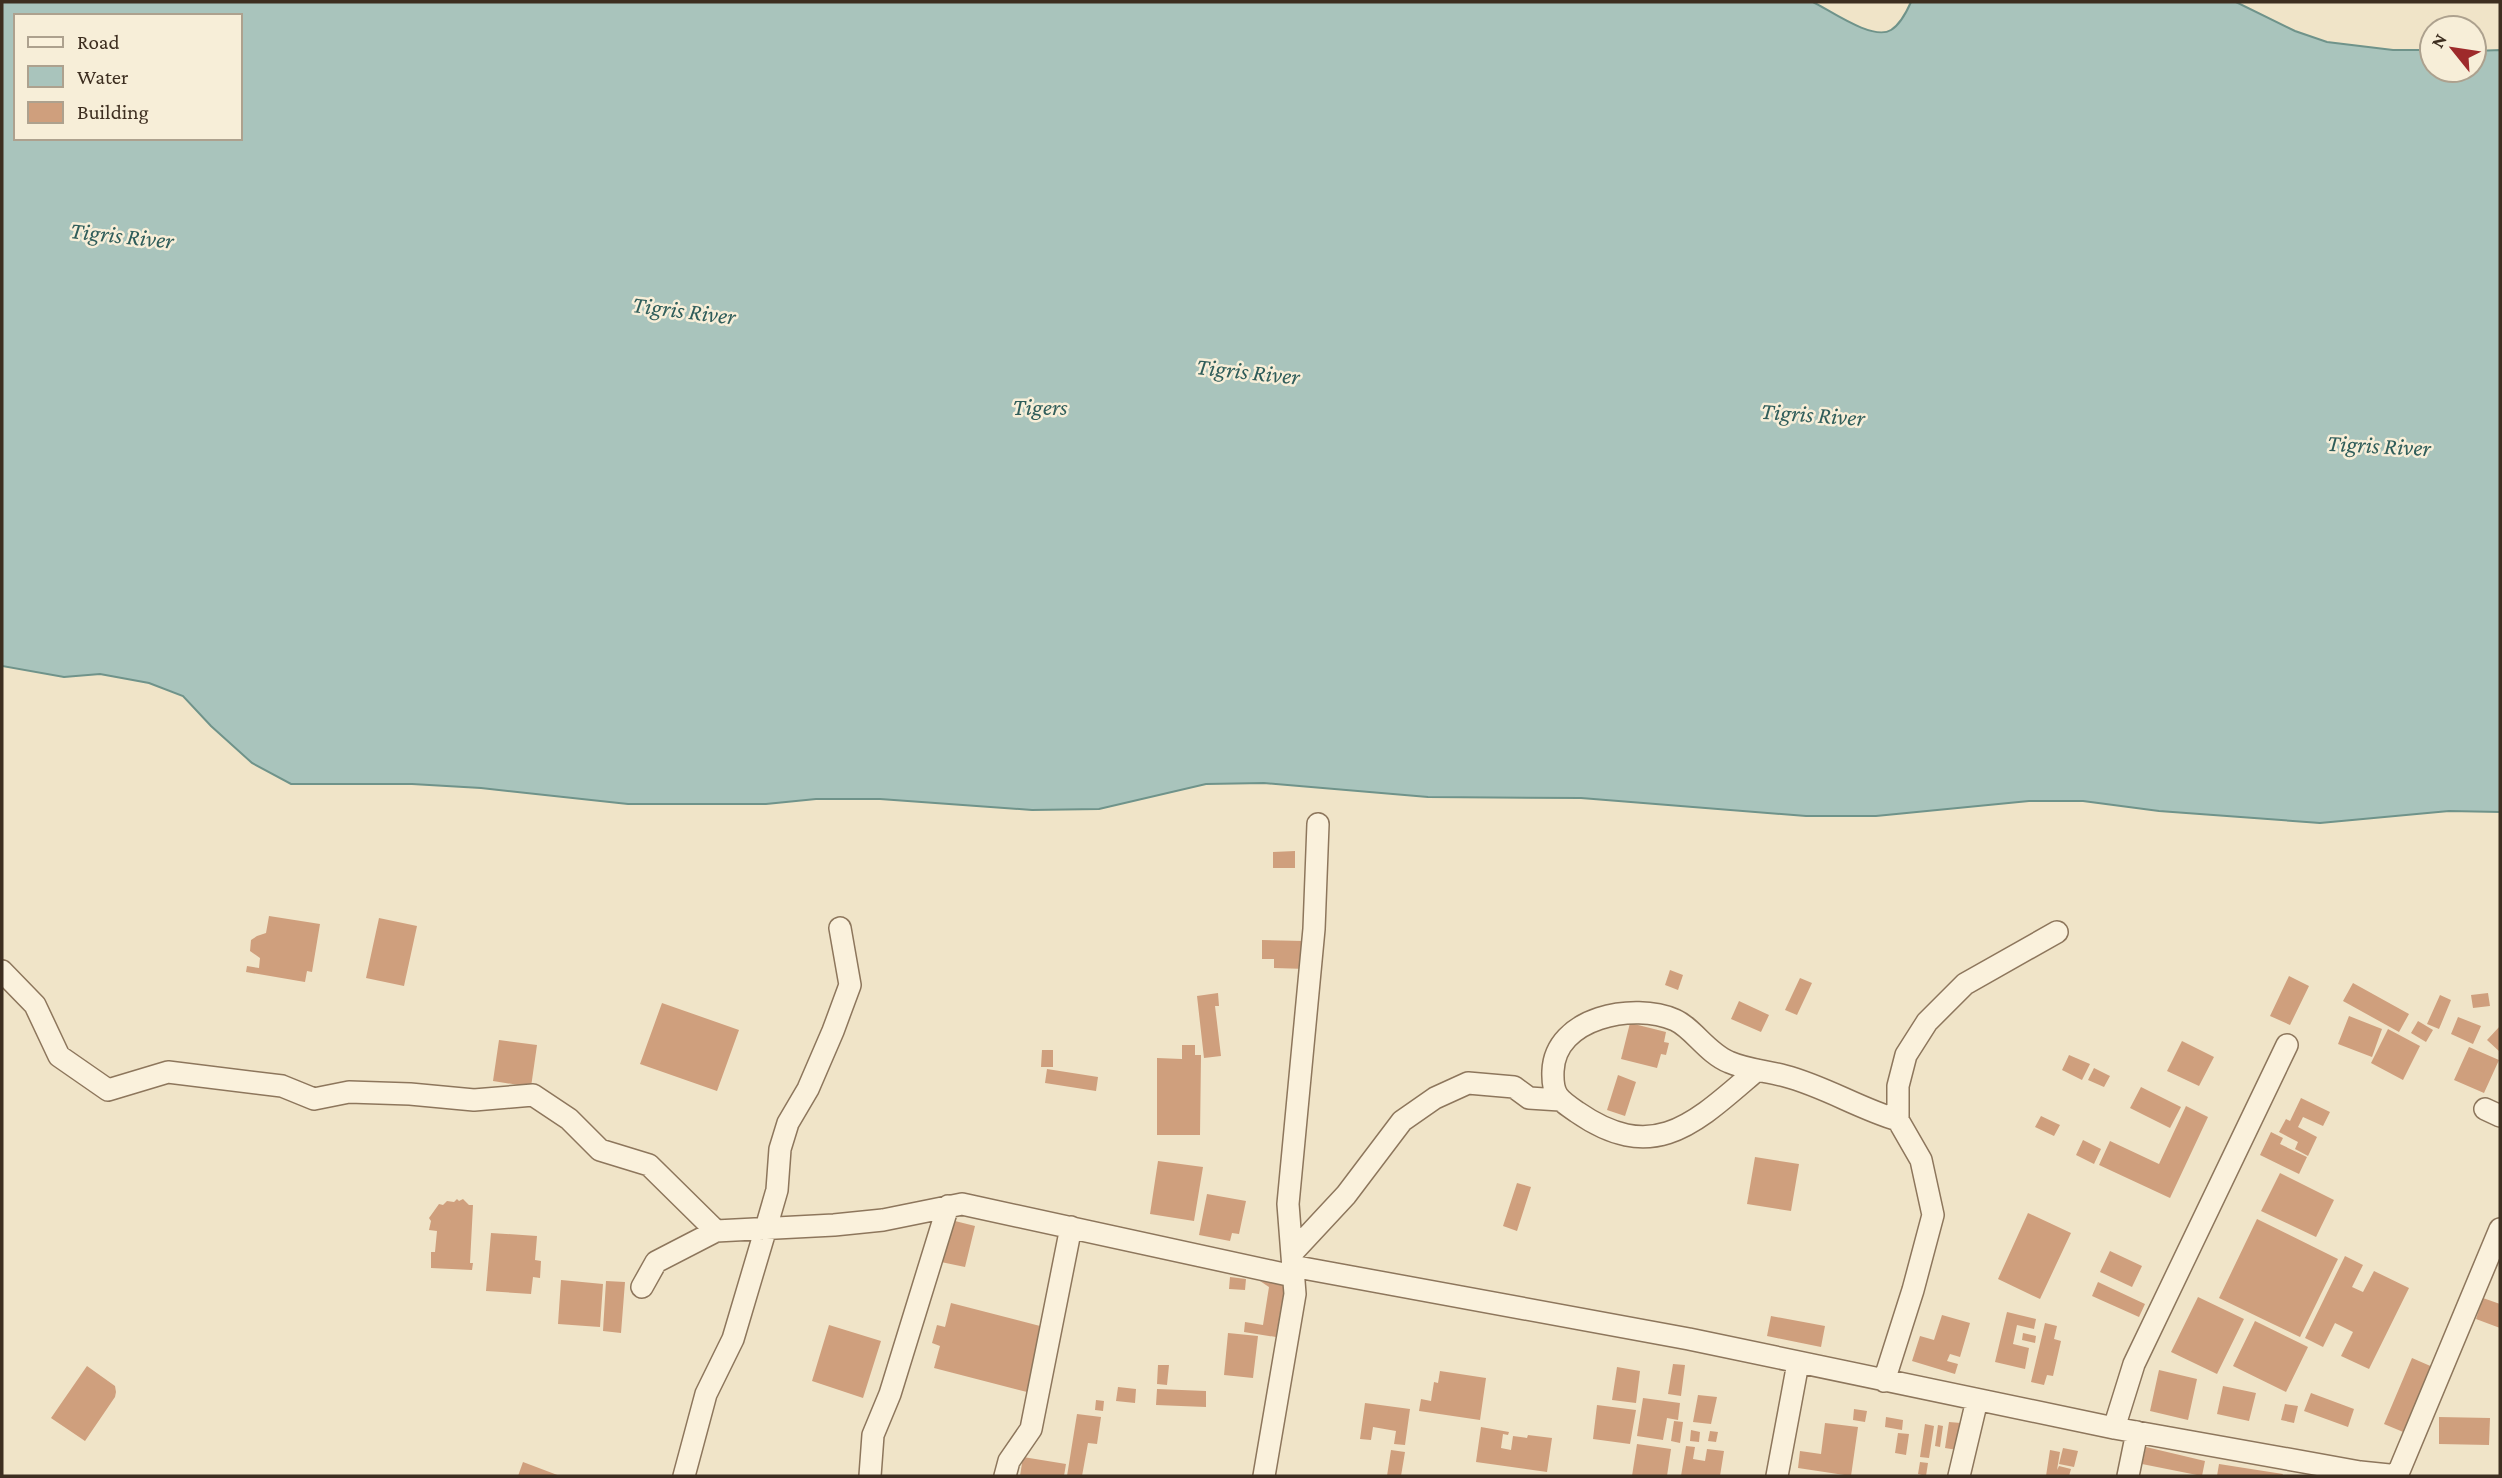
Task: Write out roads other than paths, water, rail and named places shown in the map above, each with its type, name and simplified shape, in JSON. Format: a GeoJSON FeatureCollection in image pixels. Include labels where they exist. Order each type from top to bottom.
{"type":"FeatureCollection","features":[{"type":"Feature","properties":{"kind":"street"},"geometry":{"type":"LineString","coordinates":[[1264,1476],[1295,1294],[1289,1204],[1314,929],[1318,824]]}},
{"type":"Feature","properties":{"kind":"street"},"geometry":{"type":"LineString","coordinates":[[684,1476],[706,1394],[733,1339],[766,1228],[776,1190],[780,1149],[788,1123],[808,1089],[850,985],[840,928]]}},
{"type":"Feature","properties":{"kind":"street"},"geometry":{"type":"LineString","coordinates":[[1884,1381],[1933,1215],[1922,1160],[1899,1121],[1898,1086],[1906,1055],[1927,1022],[1965,984],[2057,932]]}},
{"type":"Feature","properties":{"kind":"street"},"geometry":{"type":"LineString","coordinates":[[2,971],[35,1005],[59,1056],[108,1090],[168,1072],[282,1086],[314,1099],[349,1092],[474,1100],[533,1095],[569,1119],[600,1150],[649,1165],[716,1231]]}},
{"type":"Feature","properties":{"kind":"street"},"geometry":{"type":"LineString","coordinates":[[1757,1070],[1713,1107],[1660,1137],[1635,1138],[1609,1131],[1560,1100],[1552,1088],[1553,1064],[1559,1043],[1582,1026],[1619,1012],[1647,1013],[1677,1020],[1728,1062],[1786,1076],[1899,1121]]}},
{"type":"Feature","properties":{"kind":"street"},"geometry":{"type":"LineString","coordinates":[[2113,1428],[2134,1364],[2287,1045]]}},
{"type":"Feature","properties":{"kind":"street"},"geometry":{"type":"LineString","coordinates":[[1292,1265],[1402,1121],[1435,1098],[1468,1083],[1514,1087],[1529,1098],[1560,1100]]}},
{"type":"Feature","properties":{"kind":"street"},"geometry":{"type":"LineString","coordinates":[[642,1287],[656,1262],[716,1231],[883,1220],[962,1204],[1071,1227],[1689,1339],[2137,1432],[2296,1469],[2398,1476],[2500,1229]]}},
{"type":"Feature","properties":{"kind":"street"},"geometry":{"type":"LineString","coordinates":[[870,1476],[873,1435],[890,1394],[948,1206]]}},
{"type":"Feature","properties":{"kind":"street"},"geometry":{"type":"LineString","coordinates":[[1006,1476],[1009,1461],[1031,1429],[1071,1227]]}},
{"type":"Feature","properties":{"kind":"street"},"geometry":{"type":"LineString","coordinates":[[1777,1476],[1798,1363]]}},
{"type":"Feature","properties":{"kind":"street"},"geometry":{"type":"LineString","coordinates":[[1959,1476],[1978,1400]]}},
{"type":"Feature","properties":{"kind":"street"},"geometry":{"type":"LineString","coordinates":[[2127,1476],[2137,1432]]}},
{"type":"Feature","properties":{"kind":"water","name":"Tigers"},"geometry":{"type":"Polygon","coordinates":[[[2,2],[1813,2],[1863,28],[1883,32],[1898,24],[1911,2],[2236,2],[2295,31],[2327,42],[2393,50],[2418,50],[2418,84],[2488,84],[2488,50],[2500,50],[2500,812],[2449,811],[2320,823],[2159,811],[2083,801],[2029,801],[1876,816],[1806,816],[1581,798],[1428,797],[1264,783],[1206,784],[1099,809],[1032,810],[880,799],[816,799],[766,804],[628,804],[481,788],[412,784],[291,784],[252,763],[183,696],[149,683],[100,674],[64,677],[2,666],[2,2]]]}},
{"type":"Feature","properties":{"kind":"water label","name":"Tigris River"},"geometry":{"type":"Point","coordinates":[122,235]}},
{"type":"Feature","properties":{"kind":"water label","name":"Tigris River"},"geometry":{"type":"Point","coordinates":[684,310]}},
{"type":"Feature","properties":{"kind":"water label","name":"Tigris River"},"geometry":{"type":"Point","coordinates":[1248,371]}},
{"type":"Feature","properties":{"kind":"water label","name":"Tigris River"},"geometry":{"type":"Point","coordinates":[1813,414]}},
{"type":"Feature","properties":{"kind":"water label","name":"Tigris River"},"geometry":{"type":"Point","coordinates":[2379,445]}}]}
